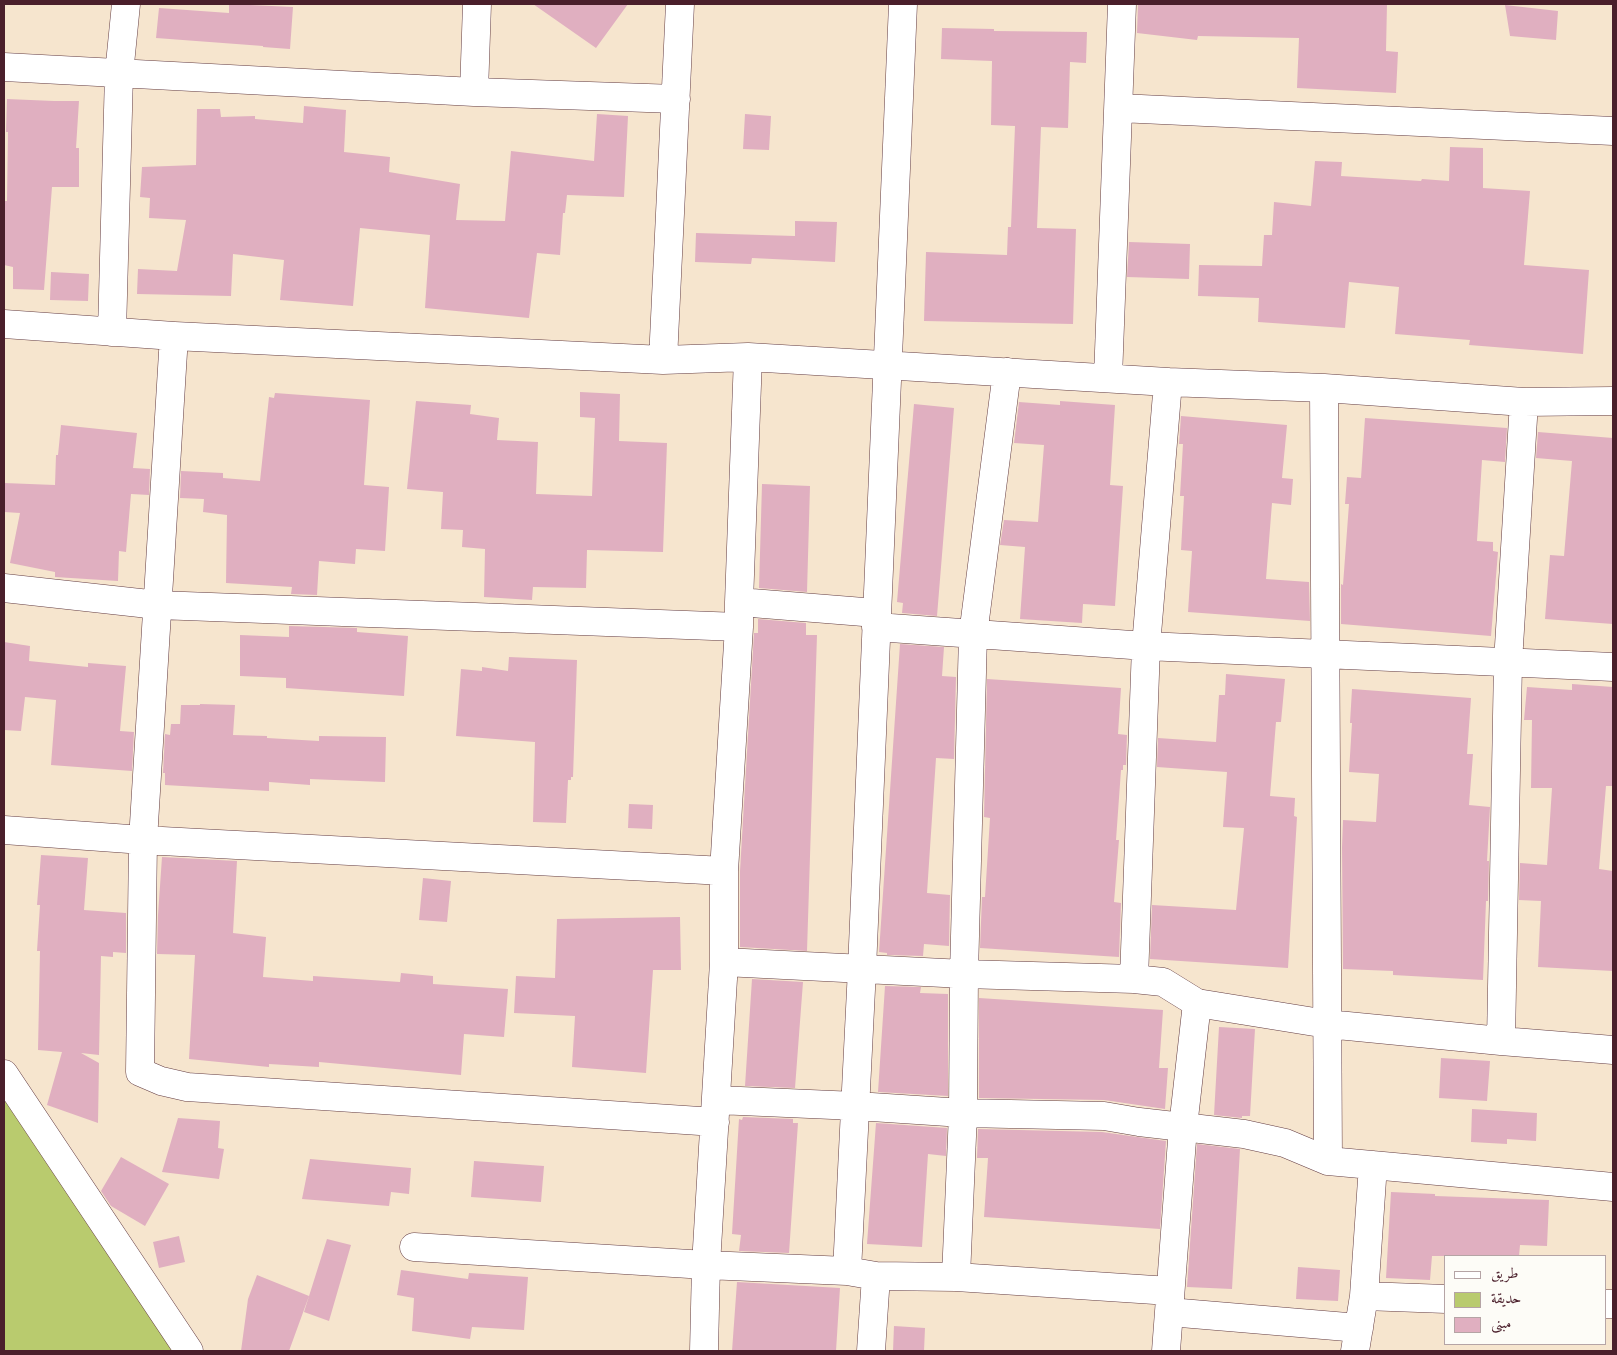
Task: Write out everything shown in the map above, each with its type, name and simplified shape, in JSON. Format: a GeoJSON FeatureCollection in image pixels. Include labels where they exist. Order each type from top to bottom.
{"type":"FeatureCollection","features":[{"type":"Feature","properties":{"kind":"street"},"geometry":{"type":"LineString","coordinates":[[112,332],[119,74],[126,4]]}},
{"type":"Feature","properties":{"kind":"street"},"geometry":{"type":"LineString","coordinates":[[474,92],[476,4]]}},
{"type":"Feature","properties":{"kind":"street"},"geometry":{"type":"LineString","coordinates":[[663,360],[680,4]]}},
{"type":"Feature","properties":{"kind":"street"},"geometry":{"type":"LineString","coordinates":[[847,1271],[856,1106],[903,4]]}},
{"type":"Feature","properties":{"kind":"street"},"geometry":{"type":"LineString","coordinates":[[1108,378],[1122,4]]}},
{"type":"Feature","properties":{"kind":"street"},"geometry":{"type":"LineString","coordinates":[[4,67],[474,92],[676,100]]}},
{"type":"Feature","properties":{"kind":"street"},"geometry":{"type":"LineString","coordinates":[[1118,108],[1613,131]]}},
{"type":"Feature","properties":{"kind":"street"},"geometry":{"type":"LineString","coordinates":[[4,324],[174,336],[663,360],[748,357],[1168,382],[1324,388],[1524,402],[1613,401]]}},
{"type":"Feature","properties":{"kind":"street"},"geometry":{"type":"LineString","coordinates":[[174,336],[143,840],[140,1072],[187,1087],[716,1111],[856,1106],[963,1113],[1104,1116],[1244,1134],[1285,1143],[1328,1161],[1613,1187]]}},
{"type":"Feature","properties":{"kind":"street"},"geometry":{"type":"LineString","coordinates":[[704,1351],[706,1265],[724,962],[724,871],[739,614],[748,357]]}},
{"type":"Feature","properties":{"kind":"street"},"geometry":{"type":"LineString","coordinates":[[956,1277],[963,1113],[964,974],[973,635],[1007,372]]}},
{"type":"Feature","properties":{"kind":"street"},"geometry":{"type":"LineString","coordinates":[[1134,979],[1146,646],[1168,382]]}},
{"type":"Feature","properties":{"kind":"street"},"geometry":{"type":"LineString","coordinates":[[1324,388],[1328,1161]]}},
{"type":"Feature","properties":{"kind":"street"},"geometry":{"type":"LineString","coordinates":[[1501,1041],[1508,662],[1524,402]]}},
{"type":"Feature","properties":{"kind":"street"},"geometry":{"type":"LineString","coordinates":[[4,588],[158,605],[739,614],[876,620],[973,635],[1146,646],[1613,667]]}},
{"type":"Feature","properties":{"kind":"street"},"geometry":{"type":"LineString","coordinates":[[4,830],[143,840],[724,871]]}},
{"type":"Feature","properties":{"kind":"street"},"geometry":{"type":"LineString","coordinates":[[724,962],[964,974],[1134,979],[1163,982],[1197,1003],[1327,1024],[1613,1050]]}},
{"type":"Feature","properties":{"kind":"street"},"geometry":{"type":"LineString","coordinates":[[1166,1351],[1183,1127],[1197,1003]]}},
{"type":"Feature","properties":{"kind":"street"},"geometry":{"type":"LineString","coordinates":[[4,1074],[189,1351]]}},
{"type":"Feature","properties":{"kind":"street"},"geometry":{"type":"LineString","coordinates":[[414,1248],[847,1271],[876,1276],[956,1277],[1170,1302],[1357,1340],[1364,1296],[1373,1165]]}},
{"type":"Feature","properties":{"kind":"street"},"geometry":{"type":"LineString","coordinates":[[871,1351],[876,1276]]}},
{"type":"Feature","properties":{"kind":"street"},"geometry":{"type":"LineString","coordinates":[[1364,1296],[1444,1299]]}},
{"type":"Feature","properties":{"kind":"green space"},"geometry":{"type":"Polygon","coordinates":[[[4,1099],[133,1287],[174,1351],[4,1351],[4,1099]]]}},
{"type":"Feature","properties":{"kind":"building"},"geometry":{"type":"Polygon","coordinates":[[[229,4],[293,7],[290,49],[156,38],[159,8],[229,13],[229,4]]]}},
{"type":"Feature","properties":{"kind":"building"},"geometry":{"type":"Polygon","coordinates":[[[533,4],[628,4],[596,48],[533,4]]]}},
{"type":"Feature","properties":{"kind":"building"},"geometry":{"type":"Polygon","coordinates":[[[1138,4],[1387,4],[1386,51],[1398,52],[1396,93],[1297,88],[1299,38],[1198,36],[1197,40],[1137,33],[1138,4]]]}},
{"type":"Feature","properties":{"kind":"building"},"geometry":{"type":"Polygon","coordinates":[[[1505,5],[1558,11],[1556,40],[1510,36],[1505,5]]]}},
{"type":"Feature","properties":{"kind":"building"},"geometry":{"type":"Polygon","coordinates":[[[942,28],[994,29],[994,31],[1087,32],[1086,63],[1070,62],[1068,128],[1041,127],[1037,228],[1076,229],[1073,324],[924,321],[926,252],[1007,255],[1008,227],[1011,227],[1015,126],[991,125],[992,61],[941,59],[942,28]]]}},
{"type":"Feature","properties":{"kind":"building"},"geometry":{"type":"Polygon","coordinates":[[[7,99],[79,101],[76,148],[79,148],[79,187],[52,187],[44,290],[13,289],[13,267],[4,265],[4,201],[7,201],[7,99]]]}},
{"type":"Feature","properties":{"kind":"building"},"geometry":{"type":"Polygon","coordinates":[[[304,106],[346,110],[344,152],[390,157],[389,172],[460,184],[456,220],[505,221],[511,151],[594,161],[597,114],[628,116],[624,197],[567,195],[565,213],[563,213],[560,255],[537,253],[529,318],[425,308],[430,235],[360,228],[353,306],[280,300],[284,260],[233,254],[231,296],[137,294],[138,269],[177,271],[186,220],[149,218],[150,198],[140,197],[142,167],[196,165],[197,109],[220,109],[221,117],[255,116],[255,119],[303,123],[304,106]]]}},
{"type":"Feature","properties":{"kind":"building"},"geometry":{"type":"Polygon","coordinates":[[[745,114],[771,116],[769,150],[743,149],[745,114]]]}},
{"type":"Feature","properties":{"kind":"building"},"geometry":{"type":"Polygon","coordinates":[[[1450,147],[1483,148],[1483,188],[1530,191],[1524,265],[1589,270],[1583,354],[1469,345],[1470,340],[1395,334],[1399,287],[1349,282],[1345,328],[1258,322],[1259,298],[1198,296],[1199,265],[1262,266],[1264,235],[1272,235],[1274,202],[1311,206],[1315,161],[1342,162],[1341,176],[1449,181],[1450,147]]]}},
{"type":"Feature","properties":{"kind":"building"},"geometry":{"type":"Polygon","coordinates":[[[795,221],[837,222],[835,262],[752,258],[751,264],[695,262],[696,233],[795,236],[795,221]]]}},
{"type":"Feature","properties":{"kind":"building"},"geometry":{"type":"Polygon","coordinates":[[[1129,242],[1190,244],[1189,279],[1127,277],[1129,242]]]}},
{"type":"Feature","properties":{"kind":"building"},"geometry":{"type":"Polygon","coordinates":[[[51,272],[89,274],[88,301],[50,300],[51,272]]]}},
{"type":"Feature","properties":{"kind":"building"},"geometry":{"type":"Polygon","coordinates":[[[580,392],[620,394],[619,441],[667,443],[663,552],[587,550],[586,588],[533,587],[532,600],[484,597],[485,549],[462,547],[463,530],[441,529],[443,492],[407,489],[416,401],[471,405],[470,414],[499,418],[497,440],[538,442],[536,494],[592,496],[595,418],[580,417],[580,392]]]}},
{"type":"Feature","properties":{"kind":"building"},"geometry":{"type":"Polygon","coordinates":[[[275,393],[370,400],[364,485],[389,487],[385,551],[356,549],[355,564],[319,561],[317,595],[291,594],[292,587],[226,583],[227,515],[203,512],[204,499],[180,498],[181,471],[223,473],[223,478],[260,481],[269,397],[274,398],[275,393]]]}},
{"type":"Feature","properties":{"kind":"building"},"geometry":{"type":"Polygon","coordinates":[[[1060,401],[1115,405],[1110,485],[1123,486],[1115,606],[1083,604],[1082,623],[1020,619],[1025,547],[1000,545],[1004,520],[1038,522],[1044,445],[1014,443],[1019,402],[1060,405],[1060,401]]]}},
{"type":"Feature","properties":{"kind":"building"},"geometry":{"type":"Polygon","coordinates":[[[914,404],[954,408],[937,616],[902,613],[903,603],[897,602],[914,404]]]}},
{"type":"Feature","properties":{"kind":"building"},"geometry":{"type":"Polygon","coordinates":[[[1181,416],[1287,425],[1282,478],[1293,479],[1291,505],[1272,503],[1266,579],[1309,582],[1310,621],[1188,612],[1192,551],[1181,550],[1184,496],[1180,496],[1183,444],[1179,444],[1181,416]]]}},
{"type":"Feature","properties":{"kind":"building"},"geometry":{"type":"Polygon","coordinates":[[[1365,418],[1507,428],[1505,462],[1482,460],[1477,541],[1493,542],[1493,551],[1498,552],[1491,636],[1341,624],[1341,584],[1343,585],[1349,504],[1345,504],[1347,477],[1361,478],[1365,418]]]}},
{"type":"Feature","properties":{"kind":"building"},"geometry":{"type":"Polygon","coordinates":[[[61,425],[137,433],[133,468],[150,469],[149,495],[131,494],[126,552],[119,551],[118,581],[55,577],[55,572],[10,563],[20,513],[4,512],[4,483],[55,485],[56,455],[58,455],[61,425]]]}},
{"type":"Feature","properties":{"kind":"building"},"geometry":{"type":"Polygon","coordinates":[[[1538,432],[1613,438],[1613,624],[1545,619],[1550,555],[1564,556],[1572,461],[1536,458],[1538,432]]]}},
{"type":"Feature","properties":{"kind":"building"},"geometry":{"type":"Polygon","coordinates":[[[762,484],[810,486],[807,592],[759,588],[762,484]]]}},
{"type":"Feature","properties":{"kind":"building"},"geometry":{"type":"Polygon","coordinates":[[[758,619],[806,623],[806,635],[817,635],[807,951],[740,947],[740,871],[754,633],[758,633],[758,619]]]}},
{"type":"Feature","properties":{"kind":"building"},"geometry":{"type":"Polygon","coordinates":[[[289,626],[357,628],[357,632],[408,636],[404,696],[286,688],[286,678],[240,676],[240,635],[289,637],[289,626]]]}},
{"type":"Feature","properties":{"kind":"building"},"geometry":{"type":"Polygon","coordinates":[[[4,642],[30,646],[29,661],[88,667],[88,663],[126,666],[120,731],[134,732],[132,771],[51,765],[56,700],[25,697],[21,731],[4,730],[4,642]]]}},
{"type":"Feature","properties":{"kind":"building"},"geometry":{"type":"Polygon","coordinates":[[[900,644],[944,647],[942,676],[956,677],[954,759],[936,758],[927,893],[950,895],[949,946],[924,944],[923,956],[887,955],[887,953],[879,952],[900,644]]]}},
{"type":"Feature","properties":{"kind":"building"},"geometry":{"type":"Polygon","coordinates":[[[509,657],[577,660],[573,777],[571,777],[571,780],[568,780],[566,823],[533,822],[535,742],[456,736],[461,669],[482,671],[482,667],[508,671],[509,657]]]}},
{"type":"Feature","properties":{"kind":"building"},"geometry":{"type":"Polygon","coordinates":[[[1226,674],[1285,679],[1281,722],[1276,722],[1270,796],[1295,798],[1294,816],[1297,817],[1288,968],[1150,959],[1152,905],[1236,910],[1244,828],[1223,827],[1227,772],[1157,767],[1158,738],[1216,742],[1219,695],[1225,695],[1226,674]]]}},
{"type":"Feature","properties":{"kind":"building"},"geometry":{"type":"Polygon","coordinates":[[[987,679],[1121,688],[1118,734],[1127,735],[1126,765],[1123,765],[1123,770],[1121,770],[1116,840],[1119,840],[1114,902],[1121,903],[1119,957],[980,948],[982,897],[985,897],[990,818],[984,817],[987,679]]]}},
{"type":"Feature","properties":{"kind":"building"},"geometry":{"type":"Polygon","coordinates":[[[1572,684],[1613,687],[1613,786],[1606,786],[1599,869],[1613,871],[1613,971],[1538,967],[1541,901],[1519,900],[1520,863],[1547,865],[1552,788],[1531,788],[1532,720],[1524,720],[1527,687],[1572,690],[1572,684]]]}},
{"type":"Feature","properties":{"kind":"building"},"geometry":{"type":"Polygon","coordinates":[[[1352,689],[1471,698],[1467,754],[1473,754],[1469,805],[1490,807],[1487,861],[1489,861],[1488,901],[1486,901],[1483,980],[1393,975],[1393,971],[1343,969],[1343,820],[1376,822],[1379,774],[1349,772],[1352,689]]]}},
{"type":"Feature","properties":{"kind":"building"},"geometry":{"type":"Polygon","coordinates":[[[181,705],[235,705],[233,735],[319,741],[319,736],[386,737],[385,782],[310,779],[310,785],[269,782],[269,791],[165,785],[165,773],[163,773],[165,734],[170,735],[171,724],[180,724],[181,705]]]}},
{"type":"Feature","properties":{"kind":"building"},"geometry":{"type":"Polygon","coordinates":[[[629,804],[653,805],[652,829],[628,828],[629,804]]]}},
{"type":"Feature","properties":{"kind":"building"},"geometry":{"type":"Polygon","coordinates":[[[41,855],[88,858],[84,910],[126,913],[126,953],[113,952],[113,957],[101,956],[99,1055],[81,1053],[99,1063],[98,1123],[47,1105],[62,1052],[38,1050],[40,951],[37,951],[40,905],[37,905],[41,855]]]}},
{"type":"Feature","properties":{"kind":"building"},"geometry":{"type":"Polygon","coordinates":[[[162,857],[237,861],[233,933],[266,937],[263,977],[313,981],[313,976],[400,982],[401,973],[433,976],[433,984],[508,989],[504,1037],[464,1034],[461,1075],[319,1062],[319,1067],[269,1064],[269,1067],[189,1059],[195,955],[157,954],[162,857]]]}},
{"type":"Feature","properties":{"kind":"building"},"geometry":{"type":"Polygon","coordinates":[[[423,878],[451,881],[447,922],[419,920],[423,878]]]}},
{"type":"Feature","properties":{"kind":"building"},"geometry":{"type":"Polygon","coordinates":[[[680,917],[681,970],[653,970],[646,1073],[572,1067],[575,1016],[514,1013],[516,976],[555,978],[557,919],[680,917]]]}},
{"type":"Feature","properties":{"kind":"building"},"geometry":{"type":"Polygon","coordinates":[[[752,979],[803,982],[795,1088],[745,1086],[752,979]]]}},
{"type":"Feature","properties":{"kind":"building"},"geometry":{"type":"Polygon","coordinates":[[[885,986],[921,987],[920,993],[948,994],[948,1096],[878,1092],[885,986]]]}},
{"type":"Feature","properties":{"kind":"building"},"geometry":{"type":"Polygon","coordinates":[[[979,998],[1163,1010],[1159,1068],[1168,1068],[1165,1109],[1104,1100],[979,1098],[979,998]]]}},
{"type":"Feature","properties":{"kind":"building"},"geometry":{"type":"Polygon","coordinates":[[[1219,1027],[1255,1029],[1250,1116],[1242,1116],[1242,1118],[1214,1115],[1219,1027]]]}},
{"type":"Feature","properties":{"kind":"building"},"geometry":{"type":"Polygon","coordinates":[[[1441,1058],[1490,1061],[1487,1101],[1439,1098],[1441,1058]]]}},
{"type":"Feature","properties":{"kind":"building"},"geometry":{"type":"Polygon","coordinates":[[[1472,1109],[1537,1113],[1536,1141],[1507,1139],[1507,1144],[1471,1142],[1472,1109]]]}},
{"type":"Feature","properties":{"kind":"building"},"geometry":{"type":"Polygon","coordinates":[[[743,1117],[793,1119],[793,1123],[798,1123],[789,1253],[739,1251],[741,1235],[732,1234],[739,1119],[742,1120],[743,1117]]]}},
{"type":"Feature","properties":{"kind":"building"},"geometry":{"type":"Polygon","coordinates":[[[178,1118],[220,1121],[218,1148],[224,1149],[219,1179],[162,1172],[178,1118]]]}},
{"type":"Feature","properties":{"kind":"building"},"geometry":{"type":"Polygon","coordinates":[[[876,1123],[947,1128],[946,1156],[928,1154],[922,1247],[867,1244],[876,1123]]]}},
{"type":"Feature","properties":{"kind":"building"},"geometry":{"type":"Polygon","coordinates":[[[978,1129],[1102,1132],[1166,1141],[1160,1229],[984,1217],[988,1158],[977,1158],[978,1129]]]}},
{"type":"Feature","properties":{"kind":"building"},"geometry":{"type":"Polygon","coordinates":[[[1197,1144],[1240,1149],[1232,1289],[1187,1287],[1197,1144]]]}},
{"type":"Feature","properties":{"kind":"building"},"geometry":{"type":"Polygon","coordinates":[[[121,1157],[169,1184],[145,1226],[111,1206],[101,1191],[121,1157]]]}},
{"type":"Feature","properties":{"kind":"building"},"geometry":{"type":"Polygon","coordinates":[[[310,1159],[411,1168],[409,1194],[391,1192],[389,1206],[302,1199],[310,1159]]]}},
{"type":"Feature","properties":{"kind":"building"},"geometry":{"type":"Polygon","coordinates":[[[474,1161],[544,1166],[541,1202],[471,1197],[474,1161]]]}},
{"type":"Feature","properties":{"kind":"building"},"geometry":{"type":"Polygon","coordinates":[[[1391,1192],[1435,1194],[1435,1196],[1549,1200],[1547,1246],[1520,1245],[1519,1255],[1432,1256],[1430,1280],[1386,1278],[1391,1192]]]}},
{"type":"Feature","properties":{"kind":"building"},"geometry":{"type":"Polygon","coordinates":[[[179,1236],[185,1262],[159,1268],[153,1242],[179,1236]]]}},
{"type":"Feature","properties":{"kind":"building"},"geometry":{"type":"Polygon","coordinates":[[[327,1239],[351,1245],[329,1321],[304,1312],[327,1239]]]}},
{"type":"Feature","properties":{"kind":"building"},"geometry":{"type":"Polygon","coordinates":[[[1298,1267],[1340,1270],[1338,1301],[1296,1299],[1298,1267]]]}},
{"type":"Feature","properties":{"kind":"building"},"geometry":{"type":"Polygon","coordinates":[[[401,1270],[468,1279],[469,1273],[528,1277],[524,1330],[472,1327],[470,1339],[412,1331],[414,1298],[397,1295],[401,1270]]]}},
{"type":"Feature","properties":{"kind":"building"},"geometry":{"type":"Polygon","coordinates":[[[257,1275],[309,1296],[289,1351],[241,1351],[248,1299],[257,1275]]]}},
{"type":"Feature","properties":{"kind":"building"},"geometry":{"type":"Polygon","coordinates":[[[737,1282],[840,1288],[836,1351],[732,1351],[737,1282]]]}},
{"type":"Feature","properties":{"kind":"building"},"geometry":{"type":"Polygon","coordinates":[[[894,1326],[925,1328],[924,1351],[893,1351],[894,1326]]]}}]}
